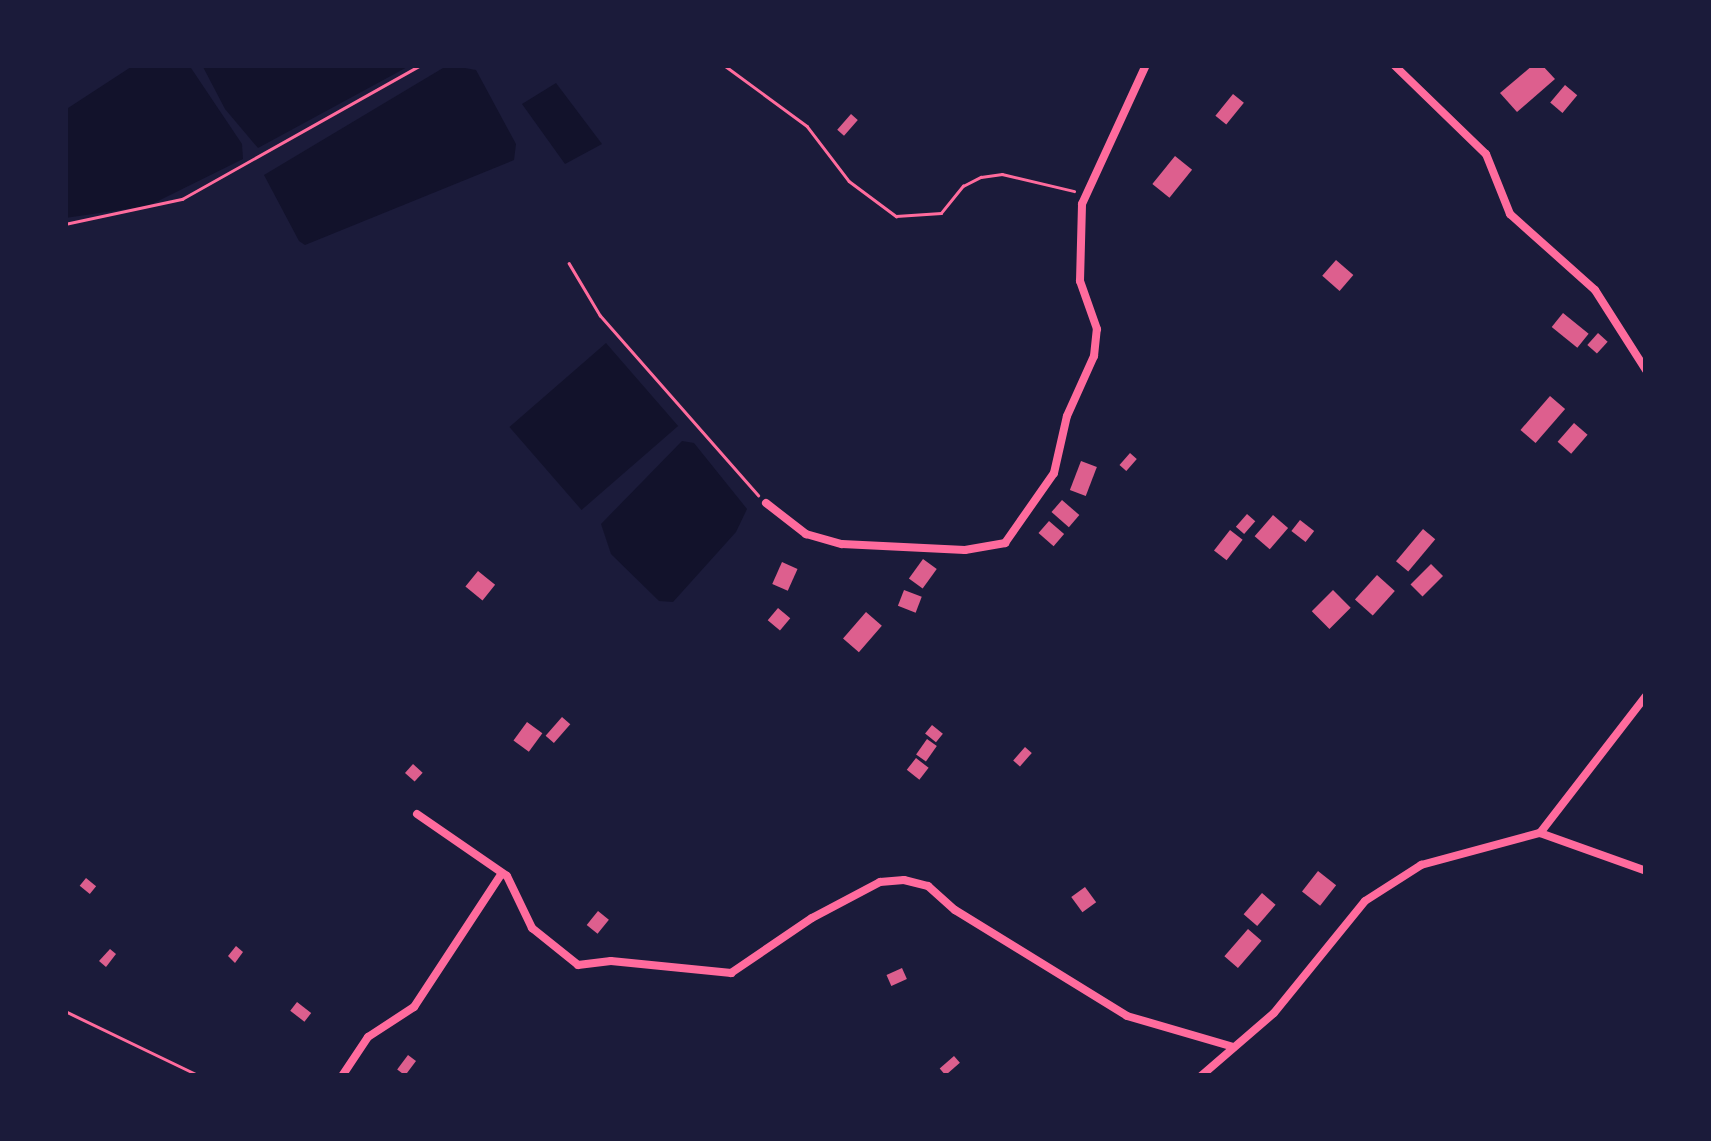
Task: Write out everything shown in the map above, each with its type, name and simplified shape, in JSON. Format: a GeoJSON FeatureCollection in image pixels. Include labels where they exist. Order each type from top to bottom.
{"type":"FeatureCollection","features":[{"type":"Feature","properties":{"kind":"street"},"geometry":{"type":"LineString","coordinates":[[766,503],[806,534],[842,544],[965,550],[1005,543],[1054,473],[1067,416],[1094,356],[1097,328],[1080,281],[1085,192],[1146,65]]}},
{"type":"Feature","properties":{"kind":"street"},"geometry":{"type":"LineString","coordinates":[[1394,65],[1486,154],[1510,214],[1595,290],[1646,370]]}},
{"type":"Feature","properties":{"kind":"street"},"geometry":{"type":"LineString","coordinates":[[1540,833],[1646,696]]}},
{"type":"Feature","properties":{"kind":"street"},"geometry":{"type":"LineString","coordinates":[[417,814],[502,873],[532,928],[578,964],[611,961],[712,976],[731,973],[880,882],[904,880],[928,886],[955,910],[1127,1016],[1234,1046]]}},
{"type":"Feature","properties":{"kind":"street"},"geometry":{"type":"LineString","coordinates":[[1201,1076],[1274,1013],[1384,885],[1421,865],[1540,833],[1646,871]]}},
{"type":"Feature","properties":{"kind":"street"},"geometry":{"type":"LineString","coordinates":[[342,1076],[368,1037],[414,1007],[502,873]]}},
{"type":"Feature","properties":{"kind":"path"},"geometry":{"type":"LineString","coordinates":[[65,224],[182,198],[421,65]]}},
{"type":"Feature","properties":{"kind":"path"},"geometry":{"type":"LineString","coordinates":[[724,65],[807,126],[848,181],[896,216],[941,214],[963,186],[981,177],[1002,174],[1085,192]]}},
{"type":"Feature","properties":{"kind":"path"},"geometry":{"type":"LineString","coordinates":[[569,263],[600,315],[766,503]]}},
{"type":"Feature","properties":{"kind":"path"},"geometry":{"type":"LineString","coordinates":[[65,1011],[200,1076]]}},
{"type":"Feature","properties":{"kind":"shaded area"},"geometry":{"type":"Polygon","coordinates":[[[134,65],[189,65],[242,144],[243,159],[148,206],[65,218],[65,110],[134,65]]]}},
{"type":"Feature","properties":{"kind":"shaded area"},"geometry":{"type":"Polygon","coordinates":[[[202,65],[411,65],[258,148],[225,109],[202,65]]]}},
{"type":"Feature","properties":{"kind":"shaded area"},"geometry":{"type":"Polygon","coordinates":[[[448,65],[476,70],[516,144],[514,160],[305,245],[299,241],[264,175],[448,65]]]}},
{"type":"Feature","properties":{"kind":"shaded area"},"geometry":{"type":"Polygon","coordinates":[[[556,83],[602,144],[565,164],[522,104],[556,83]]]}},
{"type":"Feature","properties":{"kind":"shaded area"},"geometry":{"type":"Polygon","coordinates":[[[606,343],[678,426],[582,510],[509,427],[606,343]]]}},
{"type":"Feature","properties":{"kind":"shaded area"},"geometry":{"type":"Polygon","coordinates":[[[682,441],[694,443],[747,509],[736,532],[673,602],[659,601],[611,554],[601,524],[682,441]]]}},
{"type":"Feature","properties":{"kind":"building"},"geometry":{"type":"Polygon","coordinates":[[[1533,65],[1542,65],[1555,79],[1517,112],[1500,93],[1533,65]]]}},
{"type":"Feature","properties":{"kind":"building"},"geometry":{"type":"Polygon","coordinates":[[[1565,85],[1577,95],[1562,113],[1550,103],[1565,85]]]}},
{"type":"Feature","properties":{"kind":"building"},"geometry":{"type":"Polygon","coordinates":[[[1233,94],[1244,103],[1226,125],[1215,116],[1233,94]]]}},
{"type":"Feature","properties":{"kind":"building"},"geometry":{"type":"Polygon","coordinates":[[[851,114],[858,120],[844,136],[837,130],[851,114]]]}},
{"type":"Feature","properties":{"kind":"building"},"geometry":{"type":"Polygon","coordinates":[[[1175,156],[1192,170],[1169,198],[1152,184],[1175,156]]]}},
{"type":"Feature","properties":{"kind":"building"},"geometry":{"type":"Polygon","coordinates":[[[1336,260],[1353,275],[1340,291],[1322,276],[1336,260]]]}},
{"type":"Feature","properties":{"kind":"building"},"geometry":{"type":"Polygon","coordinates":[[[1563,313],[1589,334],[1577,348],[1552,327],[1563,313]]]}},
{"type":"Feature","properties":{"kind":"building"},"geometry":{"type":"Polygon","coordinates":[[[1598,333],[1608,342],[1597,354],[1587,345],[1598,333]]]}},
{"type":"Feature","properties":{"kind":"building"},"geometry":{"type":"Polygon","coordinates":[[[1550,396],[1565,409],[1536,443],[1520,430],[1550,396]]]}},
{"type":"Feature","properties":{"kind":"building"},"geometry":{"type":"Polygon","coordinates":[[[1574,423],[1588,435],[1571,454],[1558,442],[1574,423]]]}},
{"type":"Feature","properties":{"kind":"building"},"geometry":{"type":"Polygon","coordinates":[[[1130,453],[1137,459],[1126,471],[1120,465],[1130,453]]]}},
{"type":"Feature","properties":{"kind":"building"},"geometry":{"type":"Polygon","coordinates":[[[1081,461],[1097,467],[1086,496],[1070,490],[1081,461]]]}},
{"type":"Feature","properties":{"kind":"building"},"geometry":{"type":"Polygon","coordinates":[[[1062,500],[1079,515],[1069,527],[1052,512],[1062,500]]]}},
{"type":"Feature","properties":{"kind":"building"},"geometry":{"type":"Polygon","coordinates":[[[1247,514],[1255,521],[1244,534],[1236,527],[1247,514]]]}},
{"type":"Feature","properties":{"kind":"building"},"geometry":{"type":"Polygon","coordinates":[[[1273,515],[1288,528],[1270,549],[1255,536],[1273,515]]]}},
{"type":"Feature","properties":{"kind":"building"},"geometry":{"type":"Polygon","coordinates":[[[1300,520],[1314,531],[1306,542],[1291,531],[1300,520]]]}},
{"type":"Feature","properties":{"kind":"building"},"geometry":{"type":"Polygon","coordinates":[[[1049,521],[1064,534],[1054,546],[1039,533],[1049,521]]]}},
{"type":"Feature","properties":{"kind":"building"},"geometry":{"type":"Polygon","coordinates":[[[1423,529],[1435,539],[1408,571],[1396,561],[1423,529]]]}},
{"type":"Feature","properties":{"kind":"building"},"geometry":{"type":"Polygon","coordinates":[[[1230,530],[1243,540],[1227,560],[1214,550],[1230,530]]]}},
{"type":"Feature","properties":{"kind":"building"},"geometry":{"type":"Polygon","coordinates":[[[923,559],[937,569],[923,588],[909,578],[923,559]]]}},
{"type":"Feature","properties":{"kind":"building"},"geometry":{"type":"Polygon","coordinates":[[[782,562],[798,569],[788,591],[772,584],[782,562]]]}},
{"type":"Feature","properties":{"kind":"building"},"geometry":{"type":"Polygon","coordinates":[[[1431,564],[1443,576],[1423,597],[1410,585],[1431,564]]]}},
{"type":"Feature","properties":{"kind":"building"},"geometry":{"type":"Polygon","coordinates":[[[478,571],[495,585],[483,600],[465,587],[478,571]]]}},
{"type":"Feature","properties":{"kind":"building"},"geometry":{"type":"Polygon","coordinates":[[[1377,575],[1395,591],[1373,616],[1355,600],[1377,575]]]}},
{"type":"Feature","properties":{"kind":"building"},"geometry":{"type":"Polygon","coordinates":[[[904,590],[922,597],[916,613],[898,606],[904,590]]]}},
{"type":"Feature","properties":{"kind":"building"},"geometry":{"type":"Polygon","coordinates":[[[1333,590],[1351,608],[1329,629],[1312,611],[1333,590]]]}},
{"type":"Feature","properties":{"kind":"building"},"geometry":{"type":"Polygon","coordinates":[[[778,608],[790,618],[780,631],[768,620],[778,608]]]}},
{"type":"Feature","properties":{"kind":"building"},"geometry":{"type":"Polygon","coordinates":[[[866,612],[882,626],[859,652],[843,638],[866,612]]]}},
{"type":"Feature","properties":{"kind":"building"},"geometry":{"type":"Polygon","coordinates":[[[562,717],[570,724],[554,743],[546,736],[562,717]]]}},
{"type":"Feature","properties":{"kind":"building"},"geometry":{"type":"Polygon","coordinates":[[[527,722],[542,733],[529,752],[513,741],[527,722]]]}},
{"type":"Feature","properties":{"kind":"building"},"geometry":{"type":"Polygon","coordinates":[[[932,725],[943,734],[936,742],[925,734],[932,725]]]}},
{"type":"Feature","properties":{"kind":"building"},"geometry":{"type":"Polygon","coordinates":[[[927,739],[937,746],[926,761],[916,755],[927,739]]]}},
{"type":"Feature","properties":{"kind":"building"},"geometry":{"type":"Polygon","coordinates":[[[1025,747],[1032,753],[1020,766],[1013,761],[1025,747]]]}},
{"type":"Feature","properties":{"kind":"building"},"geometry":{"type":"Polygon","coordinates":[[[916,758],[929,768],[919,780],[907,770],[916,758]]]}},
{"type":"Feature","properties":{"kind":"building"},"geometry":{"type":"Polygon","coordinates":[[[413,764],[423,773],[415,782],[405,773],[413,764]]]}},
{"type":"Feature","properties":{"kind":"building"},"geometry":{"type":"Polygon","coordinates":[[[1318,871],[1336,885],[1320,906],[1302,891],[1318,871]]]}},
{"type":"Feature","properties":{"kind":"building"},"geometry":{"type":"Polygon","coordinates":[[[86,878],[96,886],[90,894],[80,886],[86,878]]]}},
{"type":"Feature","properties":{"kind":"building"},"geometry":{"type":"Polygon","coordinates":[[[1085,887],[1096,902],[1082,912],[1071,897],[1085,887]]]}},
{"type":"Feature","properties":{"kind":"building"},"geometry":{"type":"Polygon","coordinates":[[[1262,893],[1276,905],[1257,926],[1244,914],[1262,893]]]}},
{"type":"Feature","properties":{"kind":"building"},"geometry":{"type":"Polygon","coordinates":[[[598,911],[609,920],[598,934],[587,925],[598,911]]]}},
{"type":"Feature","properties":{"kind":"building"},"geometry":{"type":"Polygon","coordinates":[[[1248,929],[1262,941],[1238,968],[1224,956],[1248,929]]]}},
{"type":"Feature","properties":{"kind":"building"},"geometry":{"type":"Polygon","coordinates":[[[236,946],[243,952],[235,963],[228,956],[236,946]]]}},
{"type":"Feature","properties":{"kind":"building"},"geometry":{"type":"Polygon","coordinates":[[[110,949],[116,954],[106,967],[99,961],[110,949]]]}},
{"type":"Feature","properties":{"kind":"building"},"geometry":{"type":"Polygon","coordinates":[[[902,968],[907,979],[891,986],[886,975],[902,968]]]}},
{"type":"Feature","properties":{"kind":"building"},"geometry":{"type":"Polygon","coordinates":[[[297,1002],[311,1013],[304,1022],[290,1011],[297,1002]]]}},
{"type":"Feature","properties":{"kind":"building"},"geometry":{"type":"Polygon","coordinates":[[[408,1055],[416,1061],[405,1075],[397,1069],[408,1055]]]}},
{"type":"Feature","properties":{"kind":"building"},"geometry":{"type":"Polygon","coordinates":[[[954,1056],[960,1063],[946,1075],[940,1068],[954,1056]]]}}]}
